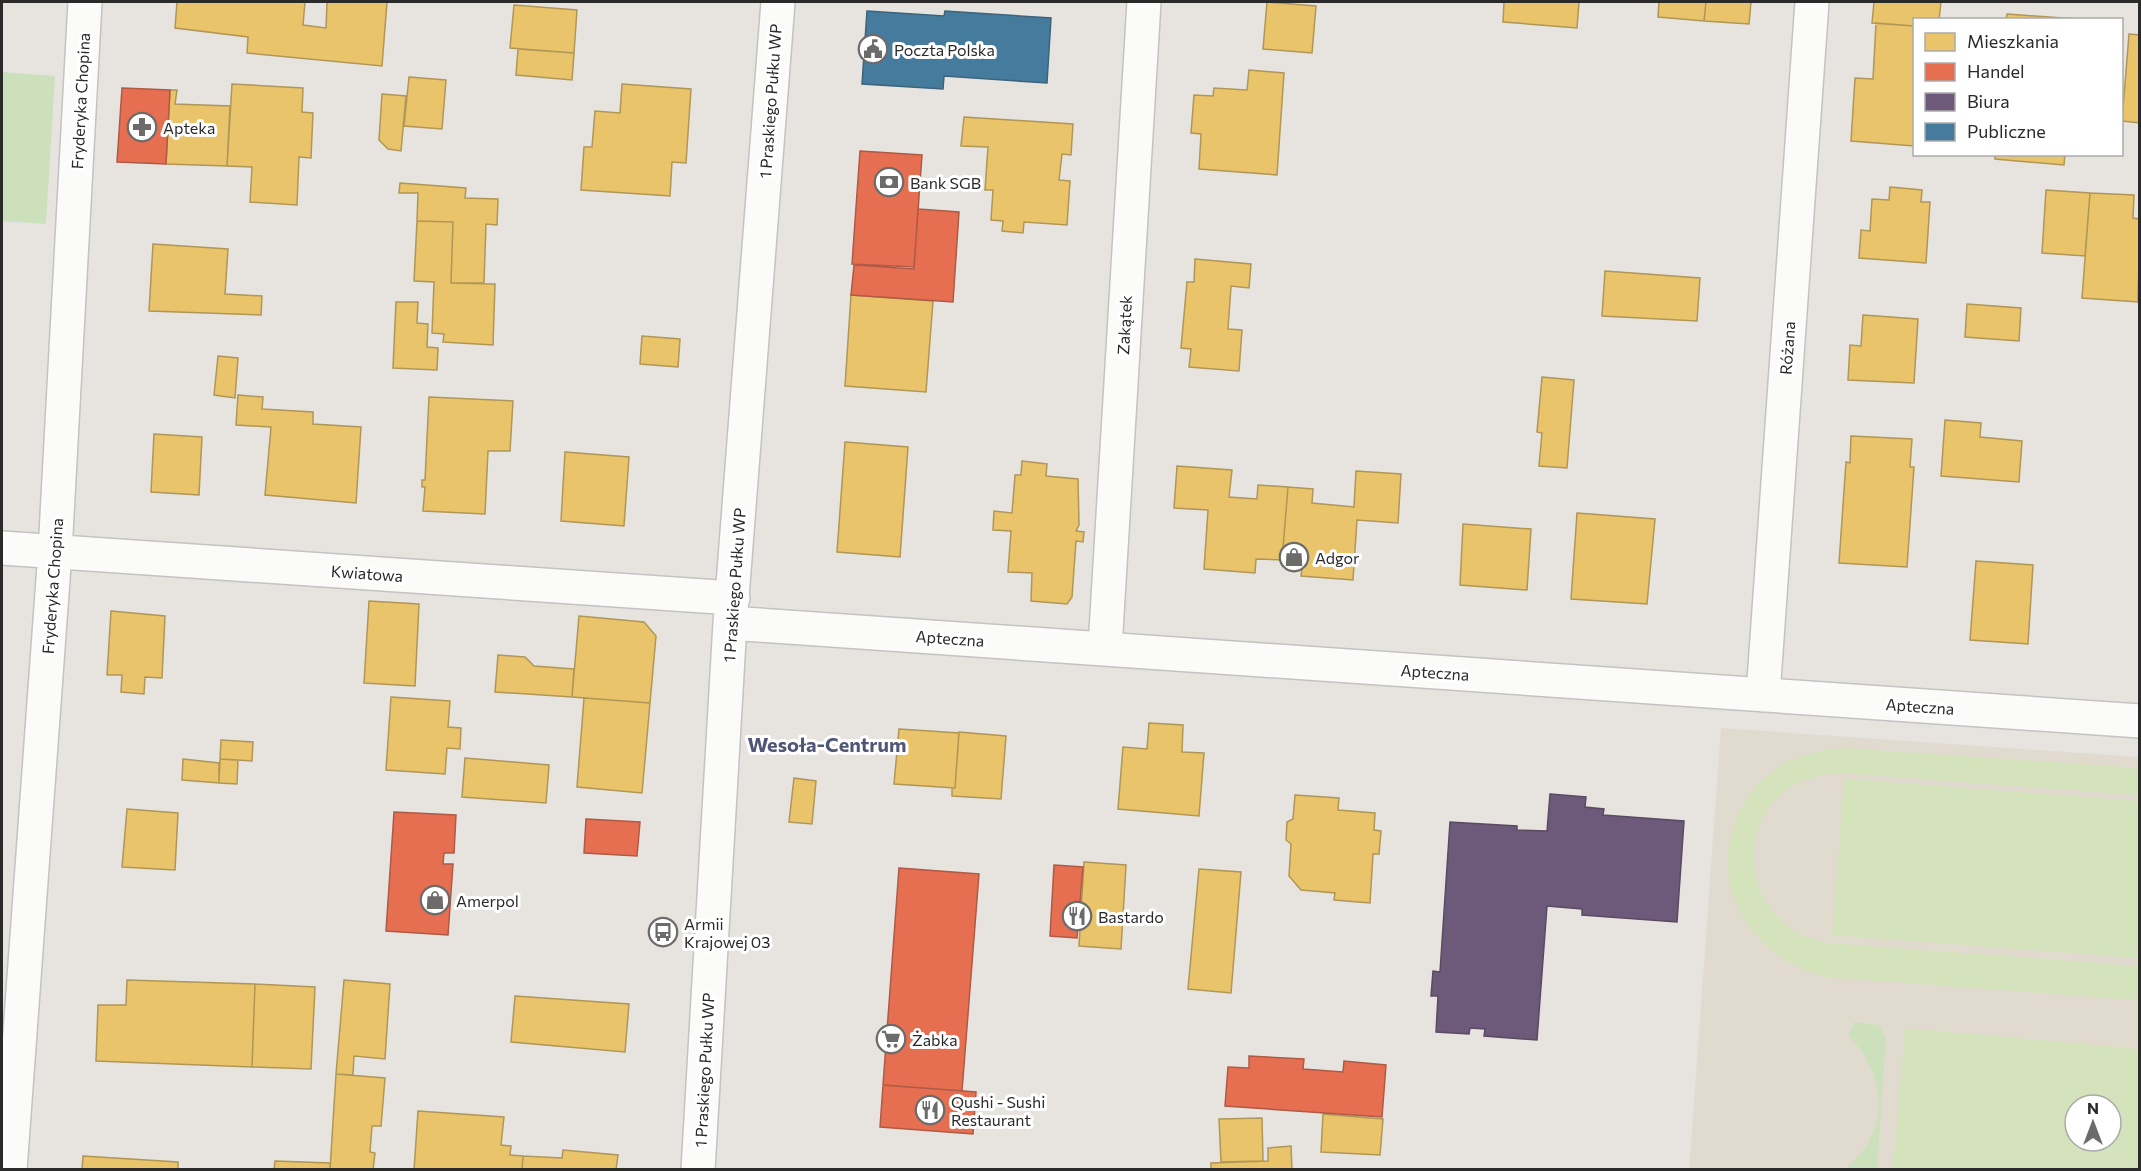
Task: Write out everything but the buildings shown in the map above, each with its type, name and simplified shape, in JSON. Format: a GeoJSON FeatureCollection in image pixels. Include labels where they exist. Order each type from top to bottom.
{"type":"FeatureCollection","features":[{"type":"Feature","properties":{"kind":"street","name":"Fryderyka Chopina"},"geometry":{"type":"LineString","coordinates":[[10,1170],[55,552],[86,2]]}},
{"type":"Feature","properties":{"kind":"street","name":"1 Praskiego Pułku WP"},"geometry":{"type":"LineString","coordinates":[[698,1170],[732,611],[778,2]]}},
{"type":"Feature","properties":{"kind":"street","name":"Zakątek"},"geometry":{"type":"LineString","coordinates":[[1105,648],[1144,2]]}},
{"type":"Feature","properties":{"kind":"street","name":"Różana"},"geometry":{"type":"LineString","coordinates":[[1763,695],[1812,2]]}},
{"type":"Feature","properties":{"kind":"street","name":"Kwiatowa"},"geometry":{"type":"LineString","coordinates":[[2,548],[732,611]]}},
{"type":"Feature","properties":{"kind":"street","name":"Apteczna"},"geometry":{"type":"LineString","coordinates":[[732,611],[1105,648],[2139,720]]}},
{"type":"Feature","properties":{"kind":"shaded area"},"geometry":{"type":"Polygon","coordinates":[[[1721,728],[2139,757],[2139,1169],[1689,1170],[1721,728]]]}},
{"type":"Feature","properties":{"kind":"green space"},"geometry":{"type":"Polygon","coordinates":[[[2,72],[55,76],[46,224],[2,221],[2,72]]]}},
{"type":"Feature","properties":{"kind":"green space"},"geometry":{"type":"Polygon","coordinates":[[[1844,748],[2139,768],[2139,795],[1841,773],[1817,777],[1802,781],[1781,794],[1767,811],[1758,829],[1754,849],[1755,869],[1760,889],[1770,907],[1783,923],[1804,936],[1827,943],[2139,966],[2139,1000],[1825,977],[1798,966],[1774,952],[1755,933],[1740,912],[1731,888],[1728,862],[1731,835],[1746,800],[1769,774],[1797,758],[1844,748]]]}},
{"type":"Feature","properties":{"kind":"green space"},"geometry":{"type":"Polygon","coordinates":[[[1844,779],[2139,801],[2139,958],[1832,935],[1844,779]]]}},
{"type":"Feature","properties":{"kind":"green space"},"geometry":{"type":"Polygon","coordinates":[[[1854,1022],[1879,1025],[1886,1038],[1877,1169],[1845,1169],[1860,1154],[1870,1138],[1877,1121],[1879,1103],[1877,1086],[1871,1068],[1848,1035],[1854,1022]]]}},
{"type":"Feature","properties":{"kind":"green space"},"geometry":{"type":"Polygon","coordinates":[[[1905,1028],[2139,1049],[2139,1169],[1893,1169],[1905,1028]]]}},
{"type":"Feature","properties":{"kind":"place","name":"Poczta Polska"},"geometry":{"type":"Point","coordinates":[873,49]}},
{"type":"Feature","properties":{"kind":"place","name":"Apteka"},"geometry":{"type":"Point","coordinates":[142,127]}},
{"type":"Feature","properties":{"kind":"place","name":"Bank SGB"},"geometry":{"type":"Point","coordinates":[889,182]}},
{"type":"Feature","properties":{"kind":"place","name":"Adgor"},"geometry":{"type":"Point","coordinates":[1294,557]}},
{"type":"Feature","properties":{"kind":"place","name":"Amerpol"},"geometry":{"type":"Point","coordinates":[435,900]}},
{"type":"Feature","properties":{"kind":"place","name":"Bastardo"},"geometry":{"type":"Point","coordinates":[1077,916]}},
{"type":"Feature","properties":{"kind":"place","name":"Armii Krajowej 03"},"geometry":{"type":"Point","coordinates":[663,932]}},
{"type":"Feature","properties":{"kind":"place","name":"Żabka"},"geometry":{"type":"Point","coordinates":[891,1039]}},
{"type":"Feature","properties":{"kind":"place","name":"Qushi - Sushi Restaurant"},"geometry":{"type":"Point","coordinates":[930,1110]}},
{"type":"Feature","properties":{"kind":"district","name":"Wesoła-Centrum"},"geometry":{"type":"Point","coordinates":[827,744]}}]}
